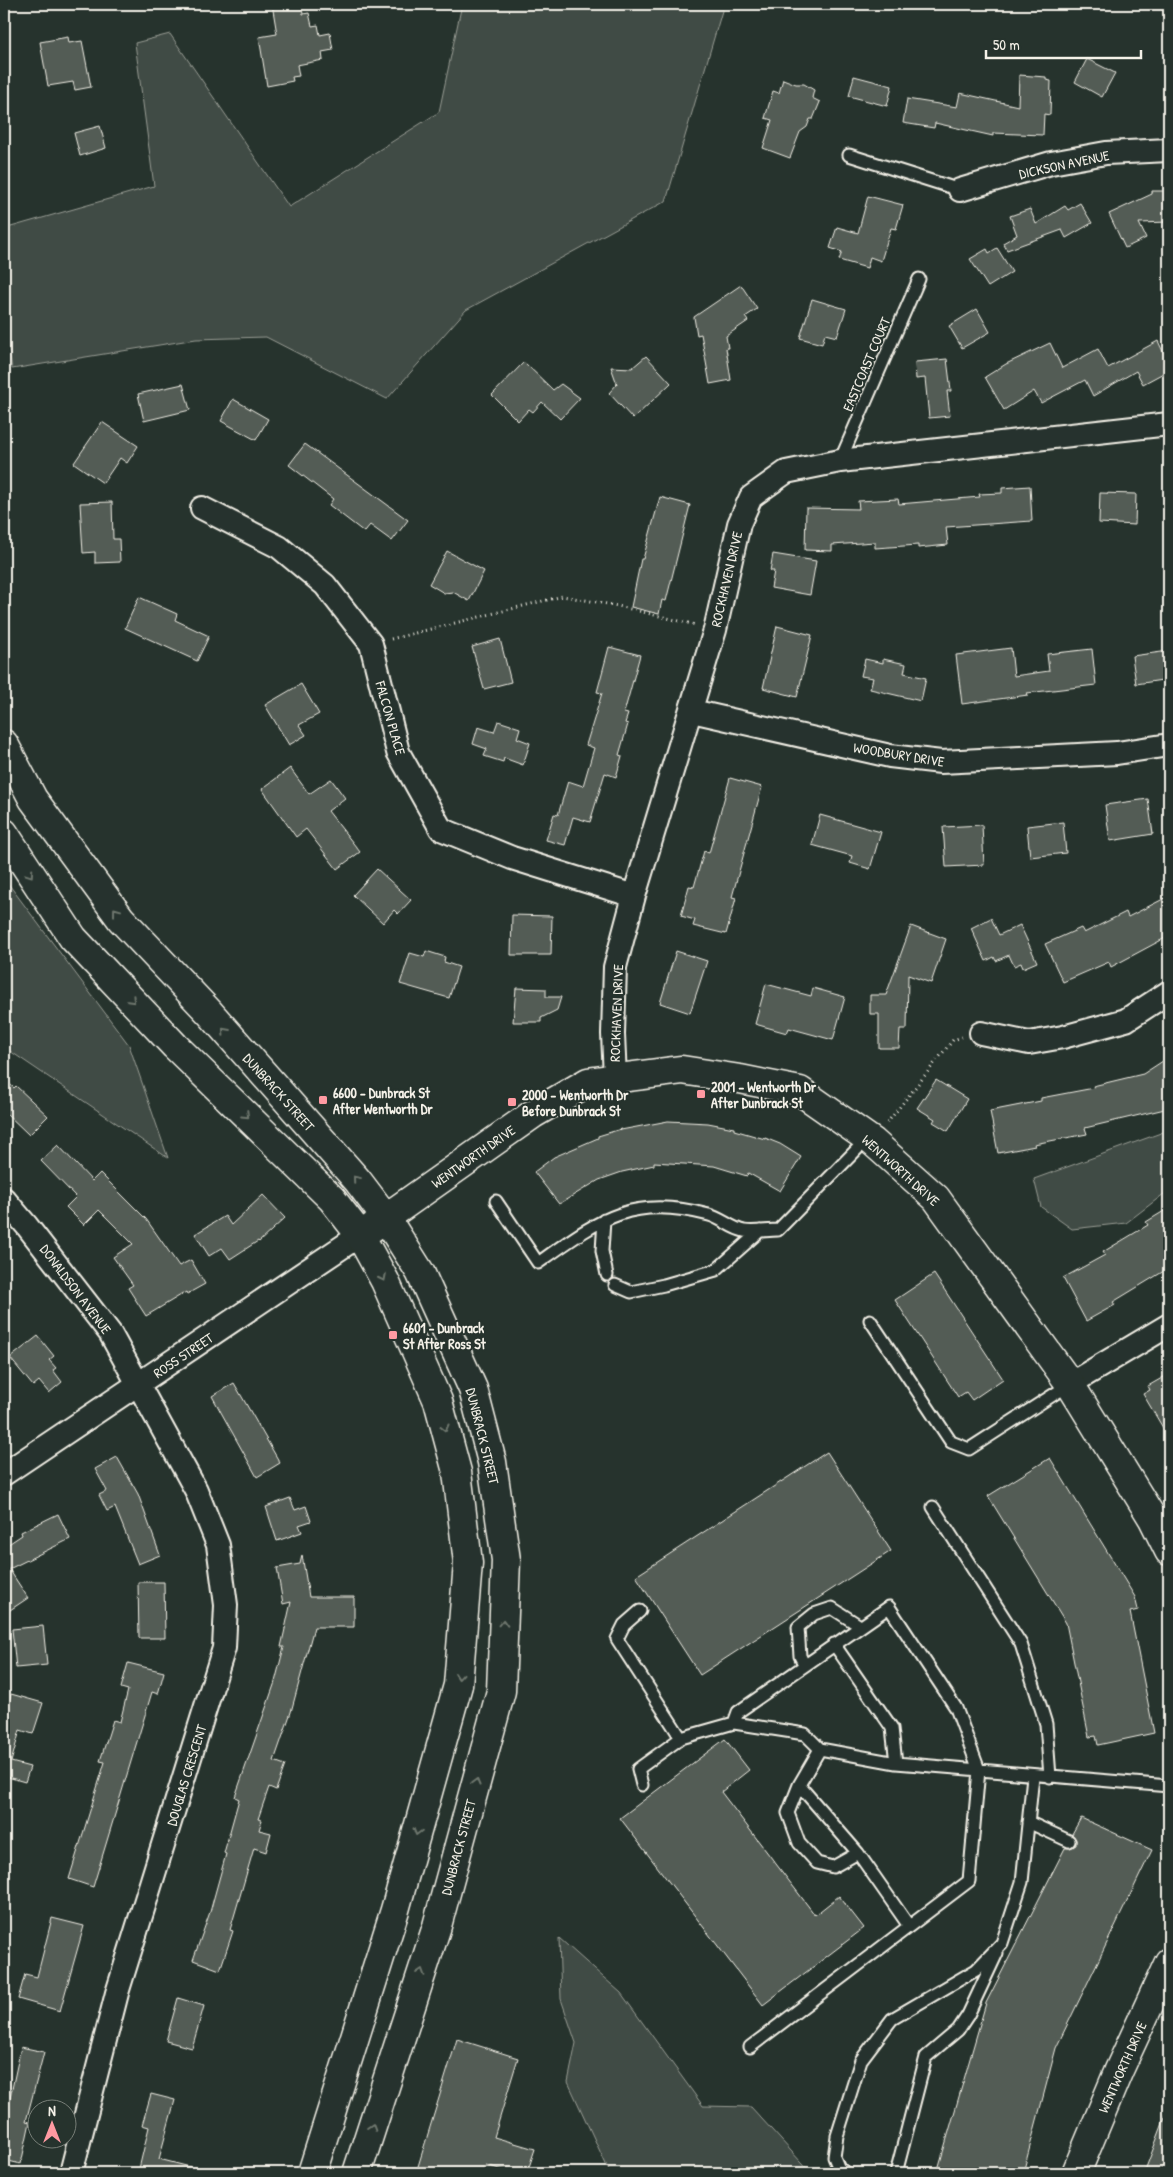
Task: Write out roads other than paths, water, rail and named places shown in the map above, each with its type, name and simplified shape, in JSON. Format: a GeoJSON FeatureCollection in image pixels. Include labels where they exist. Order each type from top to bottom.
{"type":"FeatureCollection","features":[{"type":"Feature","properties":{"kind":"main road","name":"DUNBRACK STREET"},"geometry":{"type":"LineString","coordinates":[[4,744],[32,799],[121,919],[210,1014],[352,1173],[386,1218],[420,1272],[473,1388],[492,1462],[506,1560],[501,1691],[436,1926],[357,2173]]}},
{"type":"Feature","properties":{"kind":"main road"},"geometry":{"type":"LineString","coordinates":[[4,833],[73,938],[175,1046],[332,1199],[360,1235],[385,1281],[438,1401],[457,1472],[468,1563],[458,1685],[395,1910],[312,2173]]}},
{"type":"Feature","properties":{"kind":"main road","name":"WENTWORTH DRIVE"},"geometry":{"type":"LineString","coordinates":[[360,1235],[533,1114],[588,1082],[682,1070],[740,1079],[800,1092],[870,1140],[936,1198],[1070,1384],[1153,1519],[1169,1550]]}},
{"type":"Feature","properties":{"kind":"main road","name":"WENTWORTH DRIVE"},"geometry":{"type":"LineString","coordinates":[[1076,2173],[1119,2070],[1169,1962]]}},
{"type":"Feature","properties":{"kind":"street","name":"DICKSON AVENUE"},"geometry":{"type":"LineString","coordinates":[[960,190],[1052,163],[1106,153],[1169,150]]}},
{"type":"Feature","properties":{"kind":"street","name":"ROCKHAVEN DRIVE"},"geometry":{"type":"LineString","coordinates":[[615,1078],[613,1034],[615,967],[634,896],[692,711],[715,630],[739,524],[751,497],[786,472],[840,461],[1169,424]]}},
{"type":"Feature","properties":{"kind":"street","name":"FALCON PLACE"},"geometry":{"type":"LineString","coordinates":[[202,508],[279,547],[325,585],[370,644],[398,752],[441,829],[512,858],[634,896]]}},
{"type":"Feature","properties":{"kind":"street","name":"WOODBURY DRIVE"},"geometry":{"type":"LineString","coordinates":[[692,711],[890,756],[941,762],[1117,752],[1169,745]]}},
{"type":"Feature","properties":{"kind":"street"},"geometry":{"type":"LineString","coordinates":[[981,1033],[1029,1043],[1063,1037],[1126,1020],[1169,992]]}},
{"type":"Feature","properties":{"kind":"street","name":"DONALDSON AVENUE"},"geometry":{"type":"LineString","coordinates":[[4,1200],[27,1226],[110,1333],[139,1385]]}},
{"type":"Feature","properties":{"kind":"street","name":"ROSS STREET"},"geometry":{"type":"LineString","coordinates":[[4,1474],[360,1235]]}},
{"type":"Feature","properties":{"kind":"street"},"geometry":{"type":"LineString","coordinates":[[1070,1384],[1169,1325]]}},
{"type":"Feature","properties":{"kind":"street","name":"DOUGLAS CRESCENT"},"geometry":{"type":"LineString","coordinates":[[71,2173],[117,1993],[224,1648],[226,1606],[218,1545],[196,1490],[139,1385]]}},
{"type":"Feature","properties":{"kind":"lane"},"geometry":{"type":"LineString","coordinates":[[849,155],[960,190]]}},
{"type":"Feature","properties":{"kind":"lane","name":"EASTCOAST COURT"},"geometry":{"type":"LineString","coordinates":[[840,461],[919,279]]}},
{"type":"Feature","properties":{"kind":"lane"},"geometry":{"type":"LineString","coordinates":[[496,1201],[538,1263],[584,1230],[604,1220],[617,1214],[652,1207],[682,1209],[712,1216],[743,1231],[778,1230],[870,1140]]}},
{"type":"Feature","properties":{"kind":"lane"},"geometry":{"type":"LineString","coordinates":[[604,1220],[602,1251],[607,1275]]}},
{"type":"Feature","properties":{"kind":"lane"},"geometry":{"type":"LineString","coordinates":[[615,1285],[631,1292],[716,1270],[760,1231]]}},
{"type":"Feature","properties":{"kind":"lane"},"geometry":{"type":"LineString","coordinates":[[870,1320],[951,1442],[969,1449],[1070,1384]]}},
{"type":"Feature","properties":{"kind":"lane"},"geometry":{"type":"LineString","coordinates":[[933,1507],[1021,1644],[1046,1724],[1050,1777]]}},
{"type":"Feature","properties":{"kind":"lane"},"geometry":{"type":"LineString","coordinates":[[734,1723],[738,1712],[804,1664],[889,1607],[956,1708],[979,1770],[969,1881],[750,2047]]}},
{"type":"Feature","properties":{"kind":"lane"},"geometry":{"type":"LineString","coordinates":[[804,1664],[800,1656],[798,1628],[814,1614],[832,1608],[860,1626]]}},
{"type":"Feature","properties":{"kind":"lane"},"geometry":{"type":"LineString","coordinates":[[640,1611],[624,1625],[617,1639],[681,1738]]}},
{"type":"Feature","properties":{"kind":"lane"},"geometry":{"type":"LineString","coordinates":[[834,1644],[892,1728],[896,1762]]}},
{"type":"Feature","properties":{"kind":"lane"},"geometry":{"type":"LineString","coordinates":[[642,1784],[638,1769],[681,1738],[734,1723],[805,1734],[820,1749],[896,1762],[1033,1776],[1169,1786]]}},
{"type":"Feature","properties":{"kind":"lane"},"geometry":{"type":"LineString","coordinates":[[820,1749],[799,1784],[788,1813],[799,1843],[817,1863],[833,1867],[858,1853]]}},
{"type":"Feature","properties":{"kind":"lane"},"geometry":{"type":"LineString","coordinates":[[896,2173],[926,2057],[958,2030],[968,2015],[1002,1943],[1022,1882],[1033,1776]]}},
{"type":"Feature","properties":{"kind":"lane"},"geometry":{"type":"LineString","coordinates":[[799,1784],[858,1853],[910,1926]]}},
{"type":"Feature","properties":{"kind":"lane"},"geometry":{"type":"LineString","coordinates":[[1028,1822],[1069,1841]]}},
{"type":"Feature","properties":{"kind":"lane"},"geometry":{"type":"LineString","coordinates":[[847,2173],[839,2169],[834,2157],[837,2136],[861,2060],[892,2019],[976,1970],[1002,1943]]}},
{"type":"Feature","properties":{"kind":"place","name":"2001 - Wentworth Dr After Dunbrack St"},"geometry":{"type":"Point","coordinates":[701,1094]}},
{"type":"Feature","properties":{"kind":"place","name":"6600 - Dunbrack St After Wentworth Dr"},"geometry":{"type":"Point","coordinates":[323,1100]}},
{"type":"Feature","properties":{"kind":"place","name":"2000 - Wentworth Dr Before Dunbrack St"},"geometry":{"type":"Point","coordinates":[512,1102]}},
{"type":"Feature","properties":{"kind":"place","name":"6601 - Dunbrack St After Ross St"},"geometry":{"type":"Point","coordinates":[393,1335]}}]}
